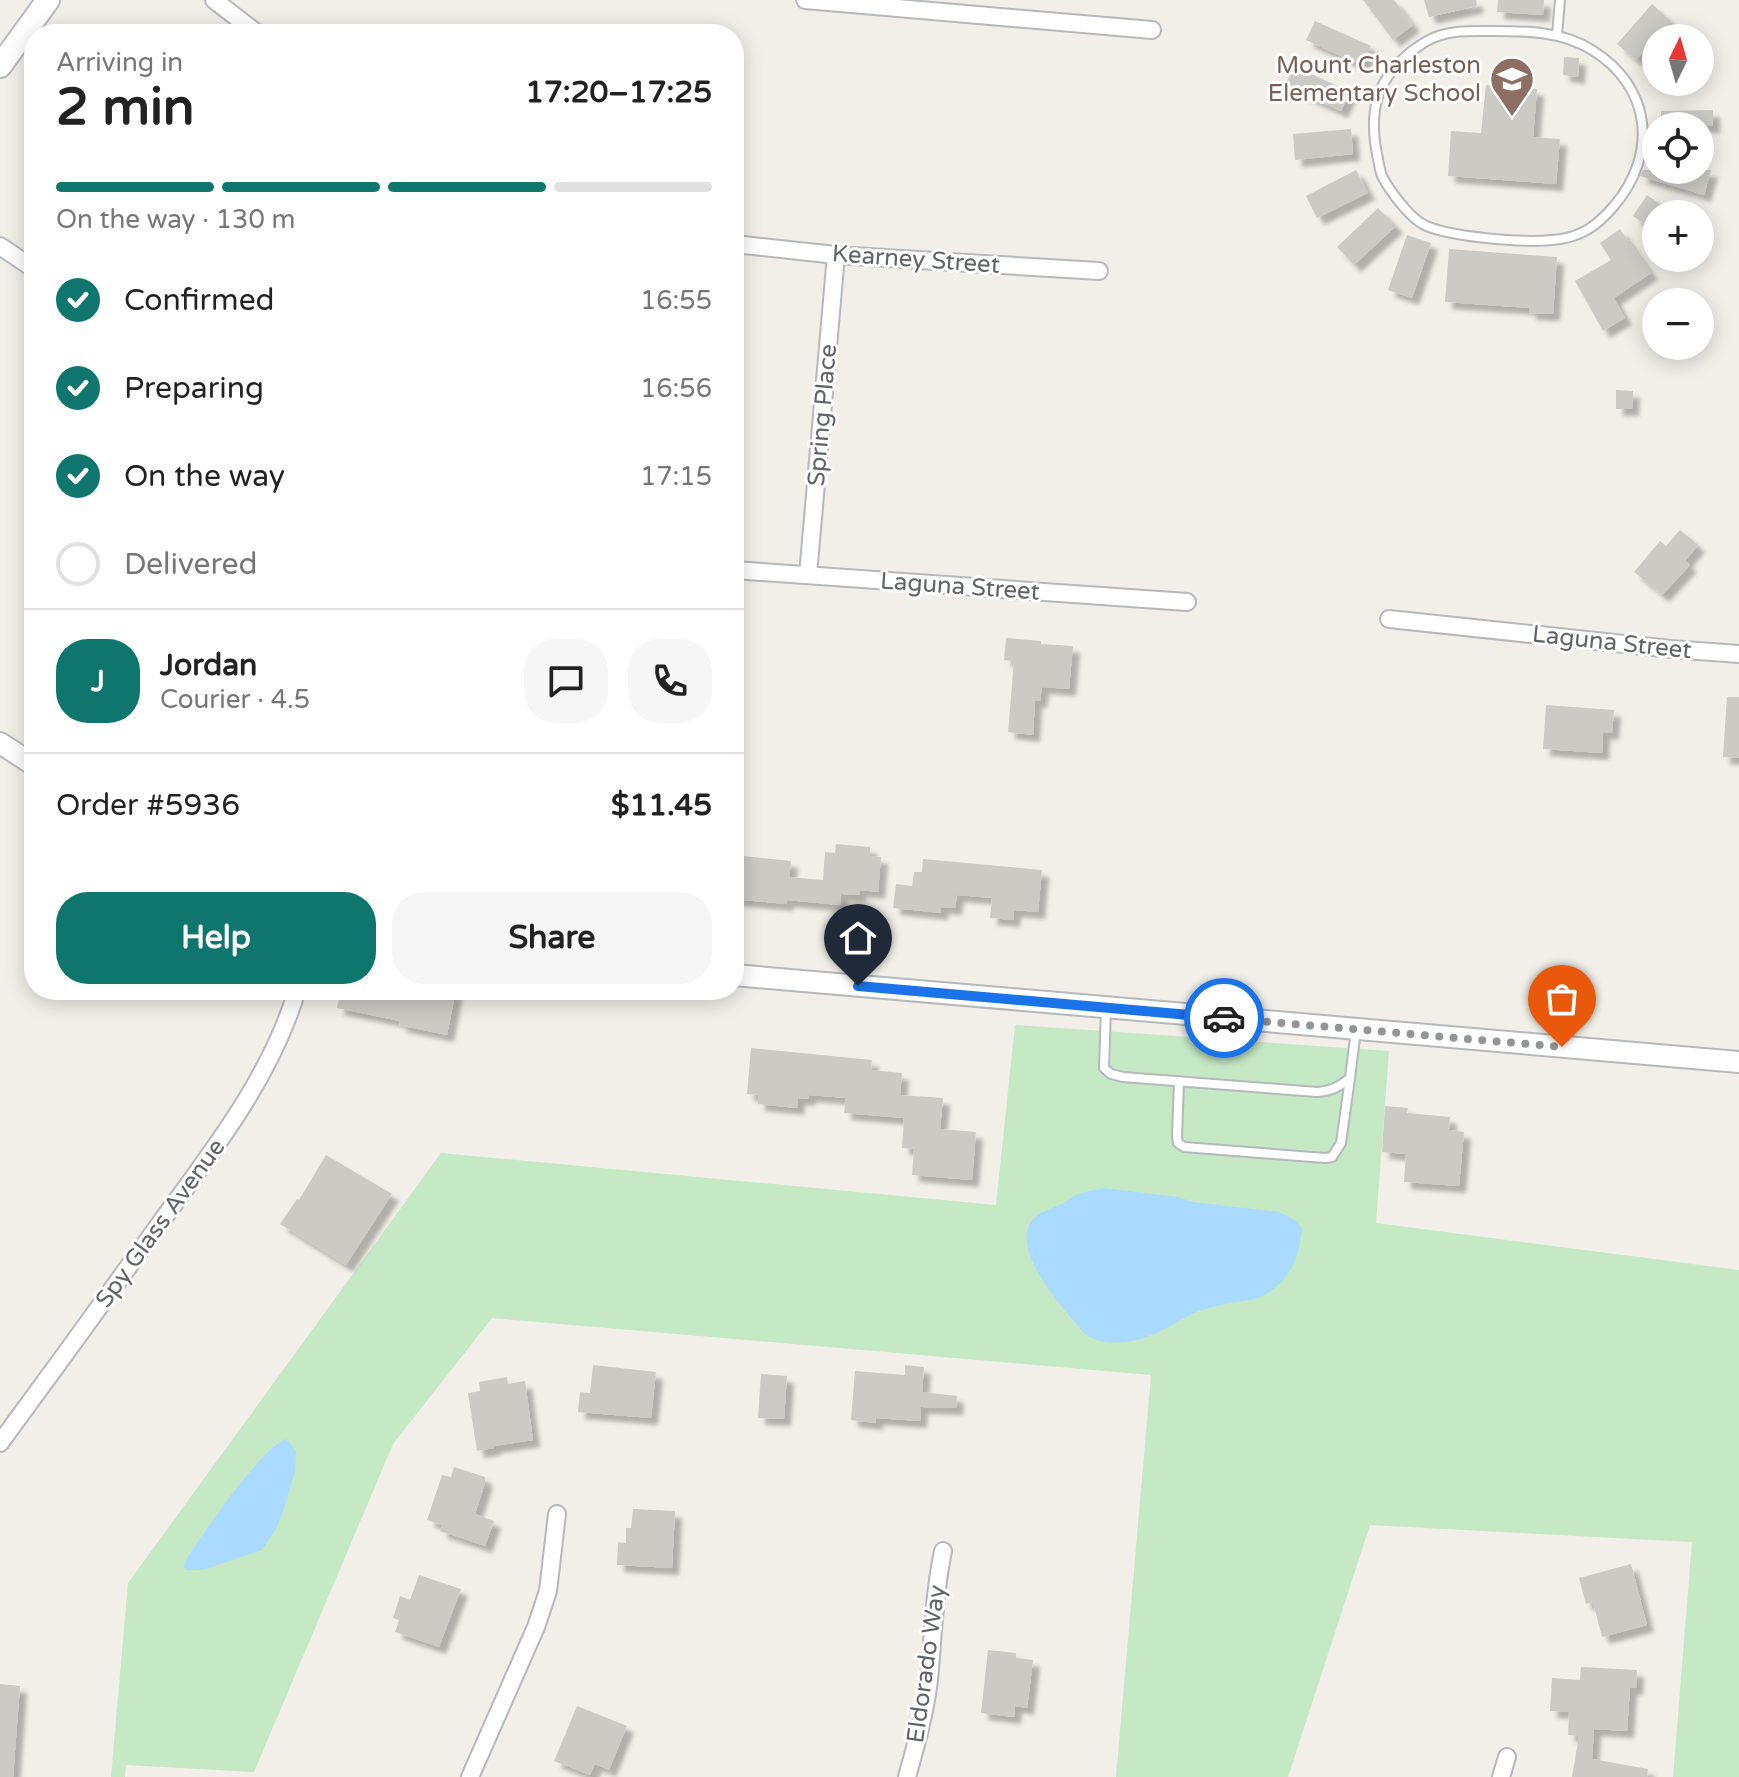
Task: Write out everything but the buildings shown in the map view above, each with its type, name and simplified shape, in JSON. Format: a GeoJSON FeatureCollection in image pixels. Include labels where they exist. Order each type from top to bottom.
{"type":"FeatureCollection","features":[{"type":"Feature","properties":{"kind":"main road"},"geometry":{"type":"LineString","coordinates":[[31,24],[48,0]]}},
{"type":"Feature","properties":{"kind":"main road"},"geometry":{"type":"LineString","coordinates":[[0,66],[24,33]]}},
{"type":"Feature","properties":{"kind":"street"},"geometry":{"type":"LineString","coordinates":[[214,0],[245,24]]}},
{"type":"Feature","properties":{"kind":"street"},"geometry":{"type":"LineString","coordinates":[[805,0],[919,5],[1152,30]]}},
{"type":"Feature","properties":{"kind":"street","name":"Kearney Street"},"geometry":{"type":"LineString","coordinates":[[744,245],[836,255],[1099,271]]}},
{"type":"Feature","properties":{"kind":"street"},"geometry":{"type":"LineString","coordinates":[[0,246],[24,262]]}},
{"type":"Feature","properties":{"kind":"street","name":"Spring Place"},"geometry":{"type":"LineString","coordinates":[[808,575],[836,255]]}},
{"type":"Feature","properties":{"kind":"street","name":"Laguna Street"},"geometry":{"type":"LineString","coordinates":[[744,571],[1187,602]]}},
{"type":"Feature","properties":{"kind":"street","name":"Laguna Street"},"geometry":{"type":"LineString","coordinates":[[1389,619],[1739,654]]}},
{"type":"Feature","properties":{"kind":"street"},"geometry":{"type":"LineString","coordinates":[[1,745],[24,759]]}},
{"type":"Feature","properties":{"kind":"street"},"geometry":{"type":"LineString","coordinates":[[744,976],[1739,1062]]}},
{"type":"Feature","properties":{"kind":"street","name":"Spy Glass Avenue"},"geometry":{"type":"LineString","coordinates":[[0,1443],[220,1140],[261,1075],[294,1000]]}},
{"type":"Feature","properties":{"kind":"street"},"geometry":{"type":"LineString","coordinates":[[470,1777],[536,1627],[548,1591],[557,1514]]}},
{"type":"Feature","properties":{"kind":"street","name":"Eldorado Way"},"geometry":{"type":"LineString","coordinates":[[907,1777],[929,1684],[938,1575],[943,1551]]}},
{"type":"Feature","properties":{"kind":"street"},"geometry":{"type":"LineString","coordinates":[[1501,1777],[1507,1757]]}},
{"type":"Feature","properties":{"kind":"lane"},"geometry":{"type":"LineString","coordinates":[[1557,35],[1560,0]]}},
{"type":"Feature","properties":{"kind":"lane"},"geometry":{"type":"LineString","coordinates":[[1517,31],[1557,35],[1590,49],[1607,61],[1620,72],[1636,96],[1642,144],[1633,178],[1623,195],[1593,228],[1575,236],[1553,240],[1523,241],[1442,232],[1420,222],[1395,197],[1381,175],[1374,144],[1374,109],[1384,81],[1396,64],[1423,42],[1456,32],[1517,31]]}},
{"type":"Feature","properties":{"kind":"lane"},"geometry":{"type":"LineString","coordinates":[[1106,1007],[1104,1068],[1111,1074],[1317,1092],[1330,1091],[1350,1078]]}},
{"type":"Feature","properties":{"kind":"lane"},"geometry":{"type":"LineString","coordinates":[[1179,1081],[1177,1137],[1178,1143],[1184,1147],[1332,1157],[1341,1143],[1356,1029]]}},
{"type":"Feature","properties":{"kind":"green space"},"geometry":{"type":"Polygon","coordinates":[[[1015,1025],[1389,1051],[1376,1223],[1739,1270],[1739,1777],[1673,1777],[1692,1542],[1370,1525],[1288,1777],[1116,1777],[1151,1375],[492,1318],[393,1444],[254,1772],[126,1765],[125,1777],[111,1777],[128,1583],[441,1153],[996,1205],[1015,1025]]]}},
{"type":"Feature","properties":{"kind":"water"},"geometry":{"type":"Polygon","coordinates":[[[1103,1188],[1279,1212],[1295,1220],[1302,1229],[1296,1258],[1281,1282],[1260,1297],[1199,1311],[1161,1331],[1133,1341],[1113,1343],[1094,1339],[1085,1334],[1043,1281],[1028,1250],[1027,1235],[1031,1222],[1039,1214],[1079,1194],[1103,1188]]]}},
{"type":"Feature","properties":{"kind":"water"},"geometry":{"type":"Polygon","coordinates":[[[286,1439],[296,1451],[295,1471],[276,1529],[262,1550],[203,1570],[185,1570],[187,1558],[234,1492],[262,1458],[286,1439]]]}},
{"type":"Feature","properties":{"kind":"way so far"},"geometry":{"type":"LineString","coordinates":[[1224,1018],[1562,1047]]}},
{"type":"Feature","properties":{"kind":"place","name":"Mount Charleston Elementary School"},"geometry":{"type":"Point","coordinates":[1512,118]}},
{"type":"Feature","properties":{"kind":"route"},"geometry":{"type":"LineString","coordinates":[[858,986],[1224,1018]]}}]}
